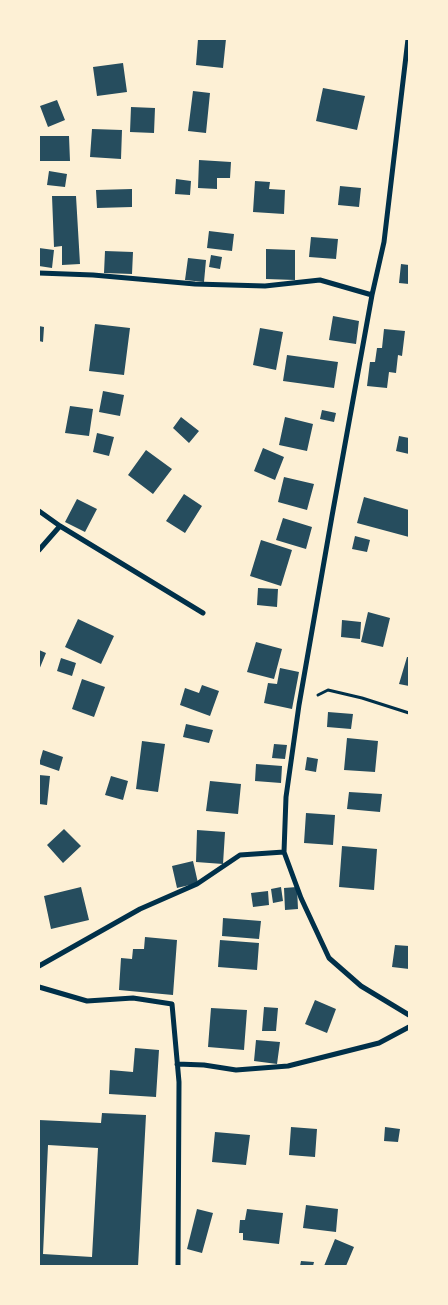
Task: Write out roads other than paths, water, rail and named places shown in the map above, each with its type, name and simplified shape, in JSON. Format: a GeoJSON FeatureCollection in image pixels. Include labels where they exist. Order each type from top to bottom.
{"type":"FeatureCollection","features":[{"type":"Feature","properties":{"kind":"street"},"geometry":{"type":"LineString","coordinates":[[408,39],[384,242],[372,295],[299,705],[286,797],[284,852],[300,898],[329,958],[361,986],[409,1015]]}},
{"type":"Feature","properties":{"kind":"street"},"geometry":{"type":"LineString","coordinates":[[39,273],[247,285],[320,280],[372,295]]}},
{"type":"Feature","properties":{"kind":"street"},"geometry":{"type":"LineString","coordinates":[[39,511],[60,526],[203,613]]}},
{"type":"Feature","properties":{"kind":"street"},"geometry":{"type":"LineString","coordinates":[[39,550],[60,526]]}},
{"type":"Feature","properties":{"kind":"street"},"geometry":{"type":"LineString","coordinates":[[39,966],[140,909],[197,884],[240,855],[284,852]]}},
{"type":"Feature","properties":{"kind":"street"},"geometry":{"type":"LineString","coordinates":[[39,987],[87,1001],[133,998],[172,1004],[177,1064],[178,1266]]}},
{"type":"Feature","properties":{"kind":"street"},"geometry":{"type":"LineString","coordinates":[[177,1064],[204,1065],[236,1070],[288,1066],[379,1043],[409,1027]]}}]}
